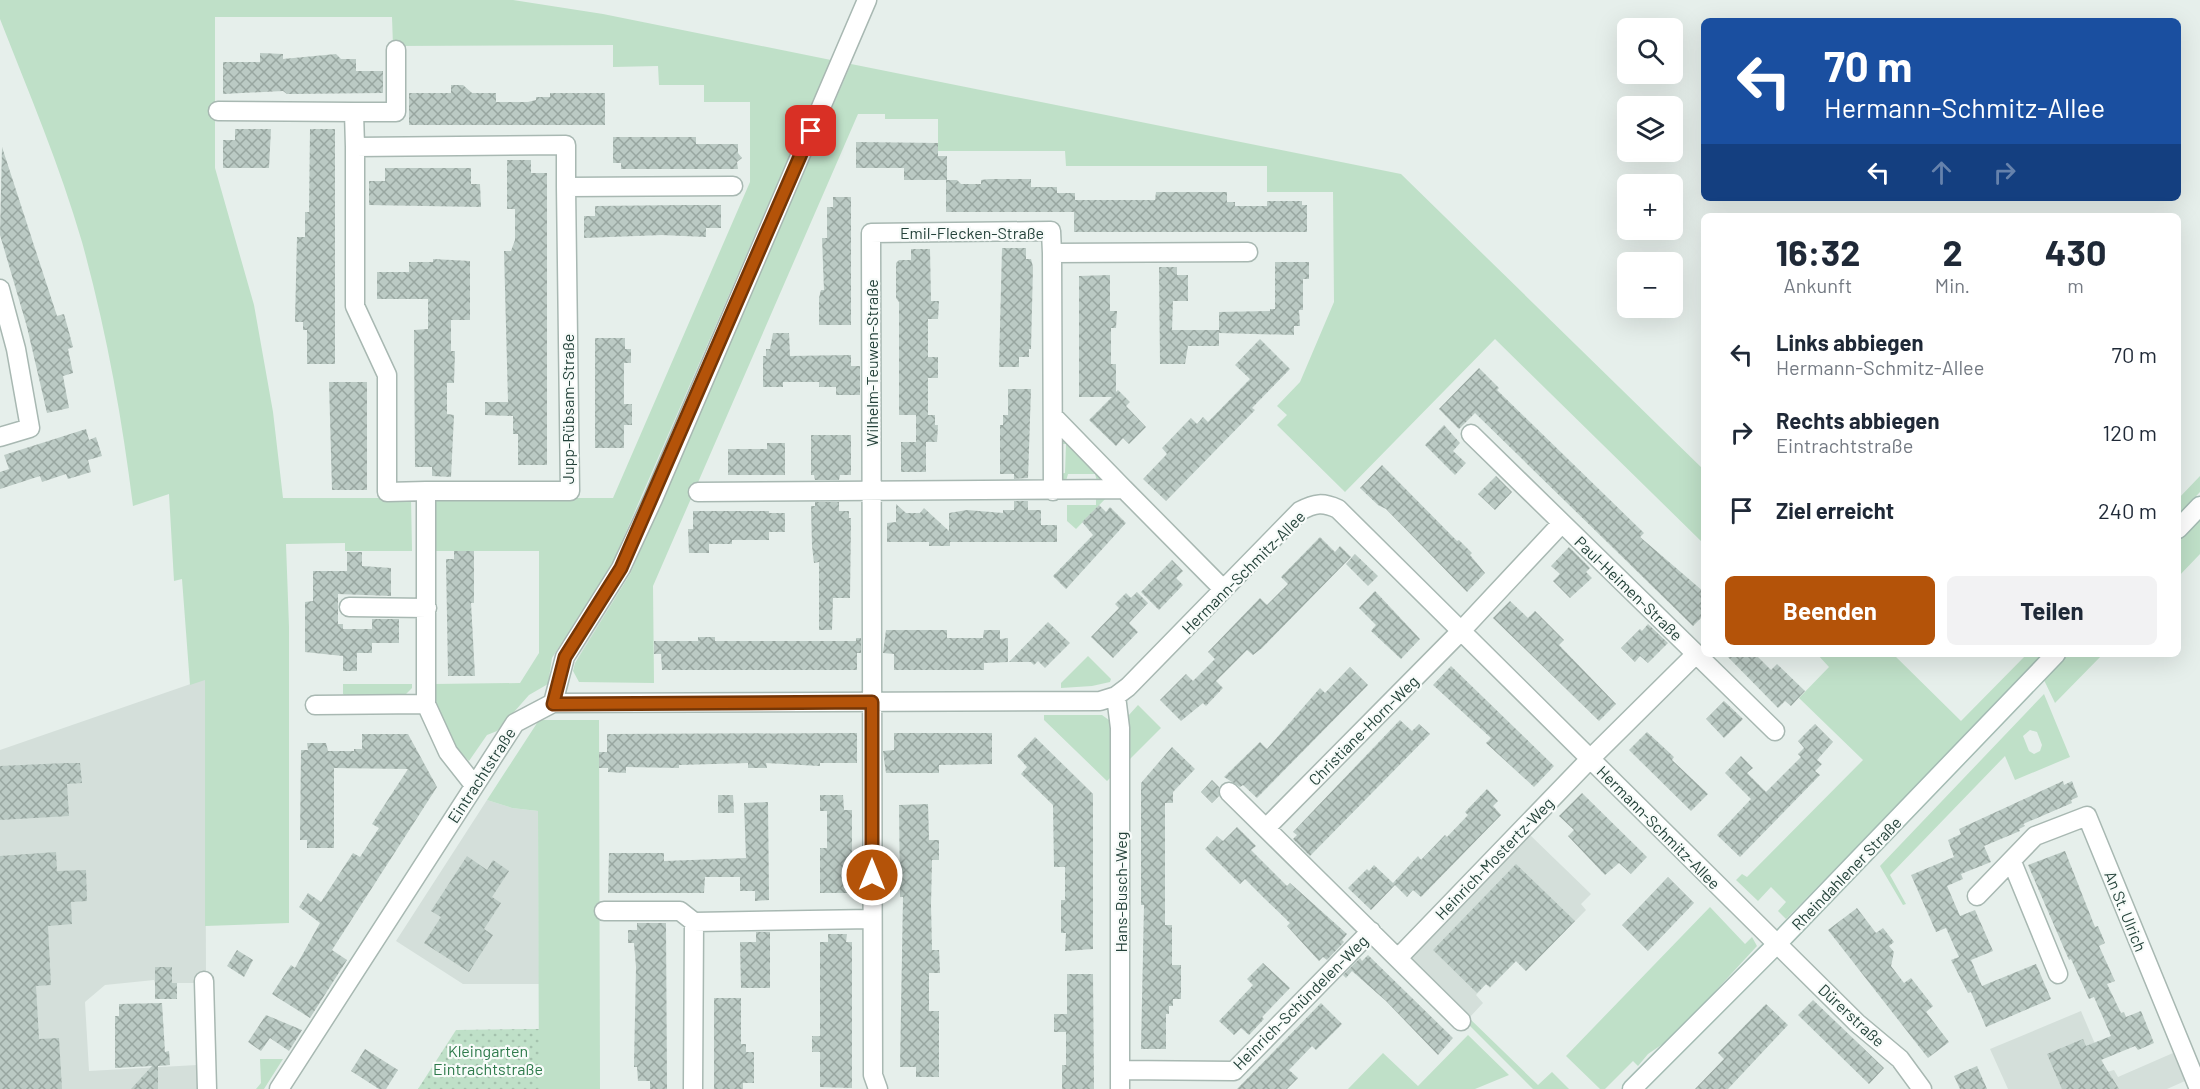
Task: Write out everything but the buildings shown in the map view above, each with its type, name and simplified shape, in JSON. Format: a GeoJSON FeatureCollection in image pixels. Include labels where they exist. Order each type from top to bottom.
{"type":"FeatureCollection","features":[{"type":"Feature","properties":{"kind":"street"},"geometry":{"type":"LineString","coordinates":[[867,0],[653,499],[621,568],[565,657],[553,704],[1100,701],[1116,696]]}},
{"type":"Feature","properties":{"kind":"street"},"geometry":{"type":"LineString","coordinates":[[218,111],[396,112],[396,50]]}},
{"type":"Feature","properties":{"kind":"street","name":"Jupp-Rübsam-Straße"},"geometry":{"type":"LineString","coordinates":[[354,112],[355,306],[387,375],[387,492],[570,491],[566,145],[355,147]]}},
{"type":"Feature","properties":{"kind":"street"},"geometry":{"type":"LineString","coordinates":[[566,187],[733,186]]}},
{"type":"Feature","properties":{"kind":"street","name":"Emil-Flecken-Straße"},"geometry":{"type":"LineString","coordinates":[[871,233],[1051,231],[1053,491]]}},
{"type":"Feature","properties":{"kind":"street","name":"Wilhelm-Teuwen-Straße"},"geometry":{"type":"LineString","coordinates":[[871,233],[873,1075],[878,1089]]}},
{"type":"Feature","properties":{"kind":"street","name":"Emil-Flecken-Straße"},"geometry":{"type":"LineString","coordinates":[[1052,253],[1248,252]]}},
{"type":"Feature","properties":{"kind":"street"},"geometry":{"type":"LineString","coordinates":[[0,289],[16,349],[30,428],[0,437]]}},
{"type":"Feature","properties":{"kind":"street"},"geometry":{"type":"LineString","coordinates":[[1053,416],[1223,589]]}},
{"type":"Feature","properties":{"kind":"street","name":"Paul-Heimen-Straße"},"geometry":{"type":"LineString","coordinates":[[1471,434],[1775,731]]}},
{"type":"Feature","properties":{"kind":"street"},"geometry":{"type":"LineString","coordinates":[[698,492],[1124,489]]}},
{"type":"Feature","properties":{"kind":"street"},"geometry":{"type":"LineString","coordinates":[[426,491],[426,704],[448,752],[474,785]]}},
{"type":"Feature","properties":{"kind":"street","name":"Hermann-Schmitz-Allee"},"geometry":{"type":"LineString","coordinates":[[1116,696],[1128,687],[1300,511],[1313,505],[1326,503],[1338,509],[1778,943]]}},
{"type":"Feature","properties":{"kind":"street"},"geometry":{"type":"LineString","coordinates":[[2181,526],[2200,506]]}},
{"type":"Feature","properties":{"kind":"street","name":"Paul-Heimen-Straße"},"geometry":{"type":"LineString","coordinates":[[1461,631],[1562,523]]}},
{"type":"Feature","properties":{"kind":"street"},"geometry":{"type":"LineString","coordinates":[[349,607],[427,608]]}},
{"type":"Feature","properties":{"kind":"street","name":"Christiane-Horn-Weg"},"geometry":{"type":"LineString","coordinates":[[1266,828],[1461,631]]}},
{"type":"Feature","properties":{"kind":"street","name":"Paul-Heimen-Straße"},"geometry":{"type":"LineString","coordinates":[[1590,759],[1696,654]]}},
{"type":"Feature","properties":{"kind":"street","name":"Rheindahlener Straße"},"geometry":{"type":"LineString","coordinates":[[1632,1089],[1778,943],[2053,657]]}},
{"type":"Feature","properties":{"kind":"street","name":"Hans-Busch-Weg"},"geometry":{"type":"LineString","coordinates":[[1116,696],[1120,729],[1120,1089]]}},
{"type":"Feature","properties":{"kind":"street"},"geometry":{"type":"LineString","coordinates":[[315,705],[426,704]]}},
{"type":"Feature","properties":{"kind":"street","name":"Eintrachtstraße"},"geometry":{"type":"LineString","coordinates":[[279,1089],[515,723],[553,704]]}},
{"type":"Feature","properties":{"kind":"street","name":"Heinrich-Mostertz-Weg"},"geometry":{"type":"LineString","coordinates":[[1398,958],[1590,759]]}},
{"type":"Feature","properties":{"kind":"street","name":"Heinrich-Schündelen-Weg"},"geometry":{"type":"LineString","coordinates":[[1229,792],[1461,1021]]}},
{"type":"Feature","properties":{"kind":"street","name":"An St. Ulrich"},"geometry":{"type":"LineString","coordinates":[[1977,896],[2035,836],[2087,816],[2199,1089]]}},
{"type":"Feature","properties":{"kind":"street"},"geometry":{"type":"LineString","coordinates":[[2012,862],[2058,975]]}},
{"type":"Feature","properties":{"kind":"street"},"geometry":{"type":"LineString","coordinates":[[604,911],[681,911],[694,922],[872,919]]}},
{"type":"Feature","properties":{"kind":"street"},"geometry":{"type":"LineString","coordinates":[[693,1089],[694,922]]}},
{"type":"Feature","properties":{"kind":"street","name":"Heinrich-Schündelen-Weg"},"geometry":{"type":"LineString","coordinates":[[1120,1070],[1234,1071],[1371,931]]}},
{"type":"Feature","properties":{"kind":"street","name":"Dürerstraße"},"geometry":{"type":"LineString","coordinates":[[1778,943],[1857,1023],[1900,1059],[1922,1089]]}},
{"type":"Feature","properties":{"kind":"street"},"geometry":{"type":"LineString","coordinates":[[204,981],[207,1089]]}},
{"type":"Feature","properties":{"kind":"shaded area"},"geometry":{"type":"Polygon","coordinates":[[[848,63],[851,64],[630,574],[575,663],[621,579],[848,63]]]}},
{"type":"Feature","properties":{"kind":"shaded area"},"geometry":{"type":"Polygon","coordinates":[[[205,679],[206,975],[197,976],[196,983],[155,983],[154,980],[105,985],[85,1002],[89,1071],[197,1065],[197,1089],[0,1089],[0,750],[205,679]]]}},
{"type":"Feature","properties":{"kind":"shaded area"},"geometry":{"type":"Polygon","coordinates":[[[487,800],[512,808],[538,811],[539,984],[463,984],[396,941],[487,800]]]}},
{"type":"Feature","properties":{"kind":"shaded area"},"geometry":{"type":"Polygon","coordinates":[[[1530,835],[1591,894],[1581,904],[1586,910],[1526,971],[1516,961],[1490,988],[1486,984],[1476,995],[1483,1003],[1469,1018],[1409,959],[1530,835]]]}},
{"type":"Feature","properties":{"kind":"shaded area"},"geometry":{"type":"Polygon","coordinates":[[[2081,1011],[2107,1072],[2114,1070],[2118,1077],[2173,1053],[2185,1081],[2167,1089],[2008,1089],[1990,1049],[2081,1011]]]}},
{"type":"Feature","properties":{"kind":"green space"},"geometry":{"type":"Polygon","coordinates":[[[0,0],[513,0],[603,14],[831,60],[612,564],[552,658],[548,684],[529,695],[497,731],[487,735],[469,761],[461,753],[444,726],[433,684],[520,683],[539,653],[539,551],[433,551],[433,498],[613,498],[750,182],[750,102],[704,102],[704,85],[659,85],[658,66],[613,67],[613,45],[393,46],[392,17],[215,17],[215,168],[254,305],[273,412],[283,498],[411,498],[412,551],[345,551],[345,543],[286,544],[289,627],[289,923],[205,926],[205,680],[190,685],[182,579],[174,581],[169,494],[133,506],[112,373],[91,275],[64,186],[0,19],[0,0]]]}},
{"type":"Feature","properties":{"kind":"green space"},"geometry":{"type":"Polygon","coordinates":[[[851,64],[1401,174],[1701,467],[1701,541],[1495,339],[1345,492],[1277,425],[1287,415],[1277,406],[1300,382],[1334,302],[1333,192],[1267,192],[1267,166],[1066,166],[1065,151],[938,151],[938,119],[885,119],[885,114],[858,114],[653,586],[654,683],[579,682],[573,671],[575,663],[630,574],[851,64]]]}},
{"type":"Feature","properties":{"kind":"green space"},"geometry":{"type":"Polygon","coordinates":[[[1058,435],[1064,435],[1105,481],[1097,481],[1095,474],[1068,474],[1066,481],[1058,481],[1058,474],[1065,473],[1066,444],[1058,444],[1058,435]]]}},
{"type":"Feature","properties":{"kind":"green space"},"geometry":{"type":"Polygon","coordinates":[[[2200,476],[2200,492],[2181,512],[2181,496],[2200,476]]]}},
{"type":"Feature","properties":{"kind":"green space"},"geometry":{"type":"Polygon","coordinates":[[[1096,497],[1107,497],[1076,529],[1067,521],[1067,505],[1096,505],[1096,497]]]}},
{"type":"Feature","properties":{"kind":"green space"},"geometry":{"type":"Polygon","coordinates":[[[2200,518],[2200,554],[2181,574],[2181,538],[2200,518]]]}},
{"type":"Feature","properties":{"kind":"green space"},"geometry":{"type":"Polygon","coordinates":[[[1088,656],[1111,679],[1110,682],[1061,688],[1061,683],[1088,656]]]}},
{"type":"Feature","properties":{"kind":"green space"},"geometry":{"type":"Polygon","coordinates":[[[1820,657],[1896,657],[1961,721],[2024,657],[2042,657],[1786,919],[1778,911],[1786,902],[1771,887],[1758,901],[1736,880],[1742,874],[1747,877],[1863,760],[1799,698],[1829,667],[1820,657]]]}},
{"type":"Feature","properties":{"kind":"green space"},"geometry":{"type":"Polygon","coordinates":[[[2066,657],[2100,657],[2055,703],[2044,680],[2066,657]]]}},
{"type":"Feature","properties":{"kind":"green space"},"geometry":{"type":"Polygon","coordinates":[[[343,684],[412,684],[412,688],[403,697],[348,698],[343,694],[343,684]]]}},
{"type":"Feature","properties":{"kind":"green space"},"geometry":{"type":"Polygon","coordinates":[[[2044,694],[2070,757],[2015,780],[2005,756],[1890,875],[1906,904],[1903,905],[1880,866],[2044,694]],[[2030,730],[2023,736],[2029,751],[2034,754],[2040,751],[2042,745],[2037,732],[2030,730]]]}},
{"type":"Feature","properties":{"kind":"green space"},"geometry":{"type":"Polygon","coordinates":[[[1138,705],[1161,728],[1128,761],[1128,716],[1138,705]]]}},
{"type":"Feature","properties":{"kind":"green space"},"geometry":{"type":"Polygon","coordinates":[[[1044,715],[1102,715],[1113,723],[1113,775],[1107,781],[1044,720],[1044,715]]]}},
{"type":"Feature","properties":{"kind":"green space"},"geometry":{"type":"Polygon","coordinates":[[[539,720],[599,720],[600,1089],[539,1089],[538,811],[512,808],[487,800],[539,720]]]}},
{"type":"Feature","properties":{"kind":"green space"},"geometry":{"type":"Polygon","coordinates":[[[1710,907],[1745,944],[1752,937],[1757,946],[1673,1037],[1648,1054],[1638,1066],[1633,1061],[1605,1089],[1600,1089],[1566,1056],[1710,907]]]}},
{"type":"Feature","properties":{"kind":"green space"},"geometry":{"type":"Polygon","coordinates":[[[1469,1018],[1538,1085],[1552,1072],[1569,1089],[1533,1089],[1466,1022],[1469,1018]]]}},
{"type":"Feature","properties":{"kind":"green space","name":"Kleingarten Eintrachtstraße"},"geometry":{"type":"Polygon","coordinates":[[[539,1029],[539,1089],[418,1089],[456,1030],[539,1029]]]}},
{"type":"Feature","properties":{"kind":"green space"},"geometry":{"type":"Polygon","coordinates":[[[1468,1035],[1509,1075],[1475,1089],[1348,1089],[1383,1053],[1418,1086],[1468,1035]]]}},
{"type":"Feature","properties":{"kind":"green space"},"geometry":{"type":"Polygon","coordinates":[[[260,1059],[283,1059],[264,1089],[256,1089],[261,1083],[260,1059]]]}},
{"type":"Feature","properties":{"kind":"route"},"geometry":{"type":"LineString","coordinates":[[811,131],[653,499],[621,568],[565,657],[553,704],[872,702],[872,875]]}}]}
